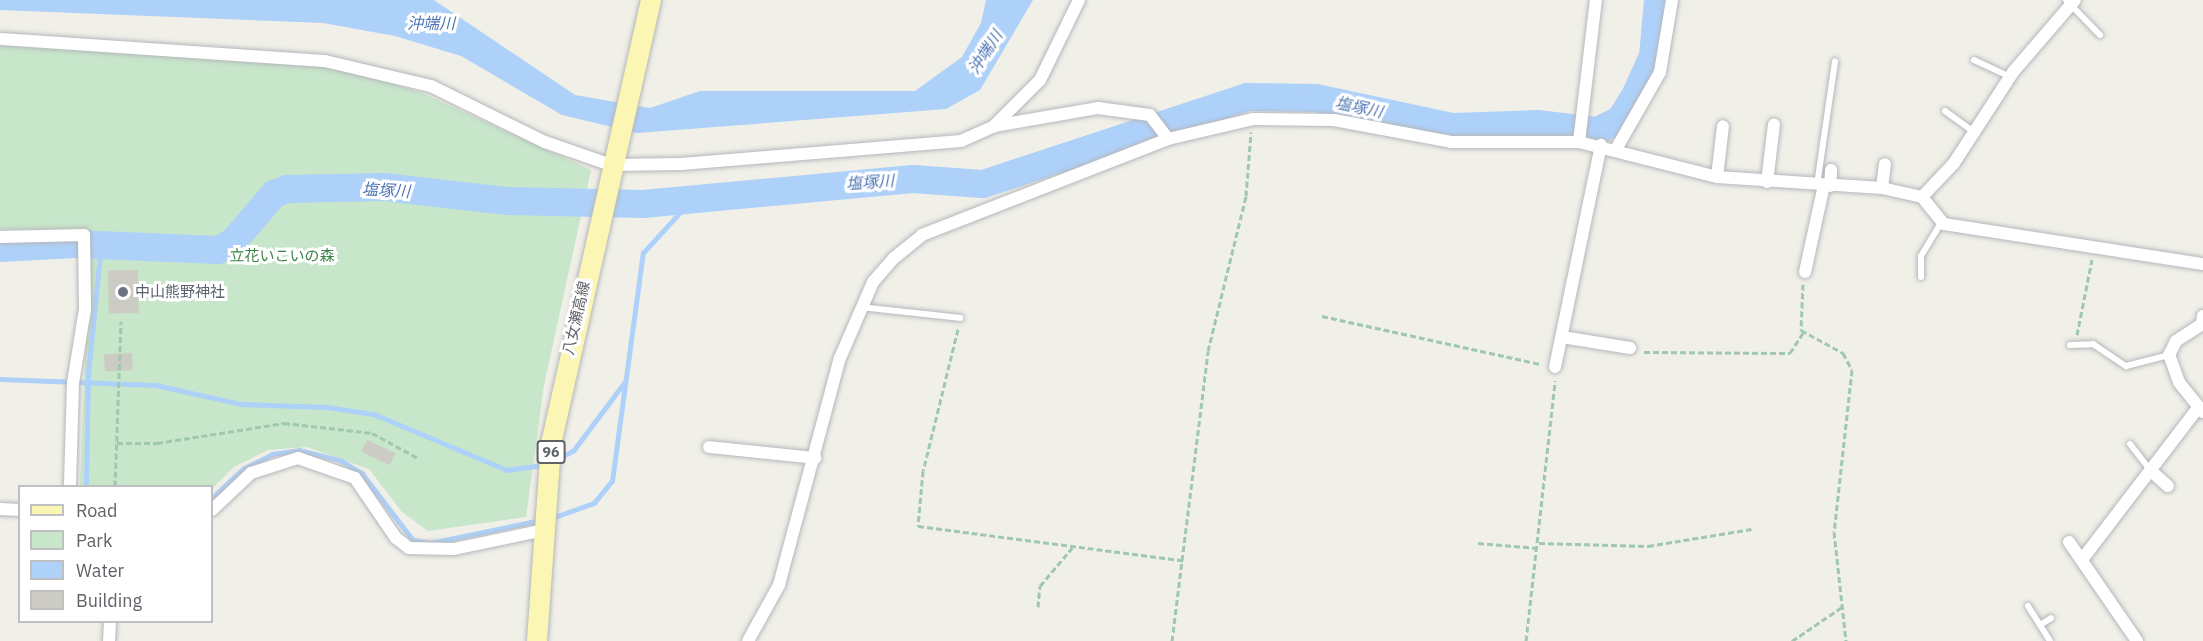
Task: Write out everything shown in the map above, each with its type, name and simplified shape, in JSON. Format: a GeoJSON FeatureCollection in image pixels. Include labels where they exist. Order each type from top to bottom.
{"type":"FeatureCollection","features":[{"type":"Feature","properties":{"kind":"main road","name":"八女瀬高線"},"geometry":{"type":"LineString","coordinates":[[537,641],[551,444],[606,185],[651,0]]}},
{"type":"Feature","properties":{"kind":"street"},"geometry":{"type":"LineString","coordinates":[[993,127],[1040,80],[1079,0]]}},
{"type":"Feature","properties":{"kind":"street"},"geometry":{"type":"LineString","coordinates":[[1579,142],[1596,0]]}},
{"type":"Feature","properties":{"kind":"street"},"geometry":{"type":"LineString","coordinates":[[1615,151],[1660,72],[1672,0]]}},
{"type":"Feature","properties":{"kind":"street"},"geometry":{"type":"LineString","coordinates":[[1922,197],[1974,132],[2010,77],[2070,2]]}},
{"type":"Feature","properties":{"kind":"street"},"geometry":{"type":"LineString","coordinates":[[0,39],[325,61],[432,86],[545,142],[612,162],[931,145],[961,141],[993,127],[1098,108],[1150,115],[1168,139]]}},
{"type":"Feature","properties":{"kind":"street"},"geometry":{"type":"LineString","coordinates":[[748,641],[779,585],[815,458],[840,358],[861,307],[894,258],[922,235],[1168,139],[1253,118],[1334,120],[1452,142],[1579,142],[1601,145],[1615,151],[1717,177],[1882,188],[1922,197],[1942,221],[2093,248],[2203,264]]}},
{"type":"Feature","properties":{"kind":"street"},"geometry":{"type":"LineString","coordinates":[[1767,182],[1774,124]]}},
{"type":"Feature","properties":{"kind":"street"},"geometry":{"type":"LineString","coordinates":[[1717,177],[1723,126]]}},
{"type":"Feature","properties":{"kind":"street"},"geometry":{"type":"LineString","coordinates":[[1555,367],[1601,145]]}},
{"type":"Feature","properties":{"kind":"street"},"geometry":{"type":"LineString","coordinates":[[1882,188],[1885,164]]}},
{"type":"Feature","properties":{"kind":"street"},"geometry":{"type":"LineString","coordinates":[[1805,272],[1824,185],[1831,170]]}},
{"type":"Feature","properties":{"kind":"street"},"geometry":{"type":"LineString","coordinates":[[0,237],[84,235],[85,309],[73,383],[70,485]]}},
{"type":"Feature","properties":{"kind":"street"},"geometry":{"type":"LineString","coordinates":[[2084,557],[2150,470],[2201,410],[2179,382],[2169,355],[2176,341],[2202,324],[2203,316]]}},
{"type":"Feature","properties":{"kind":"street"},"geometry":{"type":"LineString","coordinates":[[1562,337],[1630,348]]}},
{"type":"Feature","properties":{"kind":"street"},"geometry":{"type":"LineString","coordinates":[[709,447],[815,458]]}},
{"type":"Feature","properties":{"kind":"street"},"geometry":{"type":"LineString","coordinates":[[213,509],[251,473],[298,458],[355,478],[396,538],[409,548],[454,549],[545,530]]}},
{"type":"Feature","properties":{"kind":"street"},"geometry":{"type":"LineString","coordinates":[[2150,470],[2168,486]]}},
{"type":"Feature","properties":{"kind":"street"},"geometry":{"type":"LineString","coordinates":[[0,509],[18,510]]}},
{"type":"Feature","properties":{"kind":"street"},"geometry":{"type":"LineString","coordinates":[[2069,542],[2084,557],[2136,640]]}},
{"type":"Feature","properties":{"kind":"street"},"geometry":{"type":"LineString","coordinates":[[109,641],[110,623]]}},
{"type":"Feature","properties":{"kind":"lane"},"geometry":{"type":"LineString","coordinates":[[2070,2],[2100,35]]}},
{"type":"Feature","properties":{"kind":"lane"},"geometry":{"type":"LineString","coordinates":[[1974,60],[2010,77]]}},
{"type":"Feature","properties":{"kind":"lane"},"geometry":{"type":"LineString","coordinates":[[1824,185],[1835,62]]}},
{"type":"Feature","properties":{"kind":"lane"},"geometry":{"type":"LineString","coordinates":[[1945,111],[1974,132]]}},
{"type":"Feature","properties":{"kind":"lane"},"geometry":{"type":"LineString","coordinates":[[1921,277],[1921,256],[1942,221]]}},
{"type":"Feature","properties":{"kind":"lane"},"geometry":{"type":"LineString","coordinates":[[861,307],[960,318]]}},
{"type":"Feature","properties":{"kind":"lane"},"geometry":{"type":"LineString","coordinates":[[2073,345],[2093,344],[2126,366],[2169,355]]}},
{"type":"Feature","properties":{"kind":"lane"},"geometry":{"type":"LineString","coordinates":[[2130,444],[2150,470]]}},
{"type":"Feature","properties":{"kind":"lane"},"geometry":{"type":"LineString","coordinates":[[2028,606],[2050,641]]}},
{"type":"Feature","properties":{"kind":"lane"},"geometry":{"type":"LineString","coordinates":[[2040,625],[2051,618]]}},
{"type":"Feature","properties":{"kind":"path"},"geometry":{"type":"LineString","coordinates":[[1172,641],[1186,561],[1196,428],[1208,351],[1246,196],[1253,118]]}},
{"type":"Feature","properties":{"kind":"path"},"geometry":{"type":"LineString","coordinates":[[2073,345],[2078,313],[2086,307],[2093,248]]}},
{"type":"Feature","properties":{"kind":"path"},"geometry":{"type":"LineString","coordinates":[[1630,348],[1651,354],[1776,354],[1796,350],[1803,333],[1805,272]]}},
{"type":"Feature","properties":{"kind":"path"},"geometry":{"type":"LineString","coordinates":[[1322,316],[1555,367],[1539,543],[1526,641]]}},
{"type":"Feature","properties":{"kind":"path"},"geometry":{"type":"LineString","coordinates":[[960,318],[923,471],[918,526],[1072,548],[1186,561]]}},
{"type":"Feature","properties":{"kind":"path"},"geometry":{"type":"LineString","coordinates":[[115,485],[121,321]]}},
{"type":"Feature","properties":{"kind":"path"},"geometry":{"type":"LineString","coordinates":[[1803,333],[1843,353],[1852,370],[1834,531],[1846,641]]}},
{"type":"Feature","properties":{"kind":"path"},"geometry":{"type":"LineString","coordinates":[[117,443],[157,443],[284,423],[372,433],[418,458]]}},
{"type":"Feature","properties":{"kind":"path"},"geometry":{"type":"LineString","coordinates":[[1539,543],[1648,546],[1752,529]]}},
{"type":"Feature","properties":{"kind":"path"},"geometry":{"type":"LineString","coordinates":[[1478,543],[1537,548]]}},
{"type":"Feature","properties":{"kind":"path"},"geometry":{"type":"LineString","coordinates":[[1038,607],[1040,586],[1072,548]]}},
{"type":"Feature","properties":{"kind":"path"},"geometry":{"type":"LineString","coordinates":[[1792,641],[1842,607]]}},
{"type":"Feature","properties":{"kind":"green space","name":"立花いこいの森"},"geometry":{"type":"Polygon","coordinates":[[[0,45],[237,55],[351,71],[422,93],[591,170],[544,385],[526,517],[428,531],[402,512],[369,469],[307,447],[268,450],[234,467],[213,488],[213,485],[80,485],[90,230],[0,229],[0,45]]]}},
{"type":"Feature","properties":{"kind":"water","name":"沖端川"},"geometry":{"type":"Polygon","coordinates":[[[0,0],[434,0],[575,95],[650,108],[700,91],[915,91],[962,57],[981,23],[986,0],[1033,0],[980,90],[946,109],[637,133],[562,115],[461,56],[395,36],[323,23],[0,10],[0,0]]]}},
{"type":"Feature","properties":{"kind":"building","name":"中山熊野神社"},"geometry":{"type":"Polygon","coordinates":[[[138,270],[139,313],[109,314],[108,271],[138,270]]]}},
{"type":"Feature","properties":{"kind":"building"},"geometry":{"type":"Polygon","coordinates":[[[132,353],[133,370],[105,371],[104,354],[132,353]]]}},
{"type":"Feature","properties":{"kind":"building"},"geometry":{"type":"Polygon","coordinates":[[[367,440],[395,453],[390,465],[362,452],[367,440]]]}},
{"type":"Feature","properties":{"kind":"waterway","name":"塩塚川"},"geometry":{"type":"LineString","coordinates":[[0,248],[75,244],[218,250],[232,243],[274,194],[287,189],[384,187],[507,201],[643,204],[913,179],[983,184],[1247,97],[1316,98],[1453,127],[1537,124],[1597,131],[1620,120],[1636,94],[1653,56],[1658,0]]}},
{"type":"Feature","properties":{"kind":"waterway"},"geometry":{"type":"LineString","coordinates":[[552,518],[594,503],[612,481],[643,253],[695,196]]}},
{"type":"Feature","properties":{"kind":"waterway"},"geometry":{"type":"LineString","coordinates":[[86,485],[88,375],[101,245]]}},
{"type":"Feature","properties":{"kind":"waterway"},"geometry":{"type":"LineString","coordinates":[[0,379],[156,385],[241,404],[327,407],[374,414],[507,470],[544,465]]}},
{"type":"Feature","properties":{"kind":"waterway"},"geometry":{"type":"LineString","coordinates":[[557,459],[573,451],[624,383]]}},
{"type":"Feature","properties":{"kind":"waterway"},"geometry":{"type":"LineString","coordinates":[[213,497],[243,469],[272,454],[299,450],[340,460],[362,473],[413,540],[430,543],[541,520]]}},
{"type":"Feature","properties":{"kind":"place","name":"中山熊野神社"},"geometry":{"type":"Point","coordinates":[123,292]}}]}
